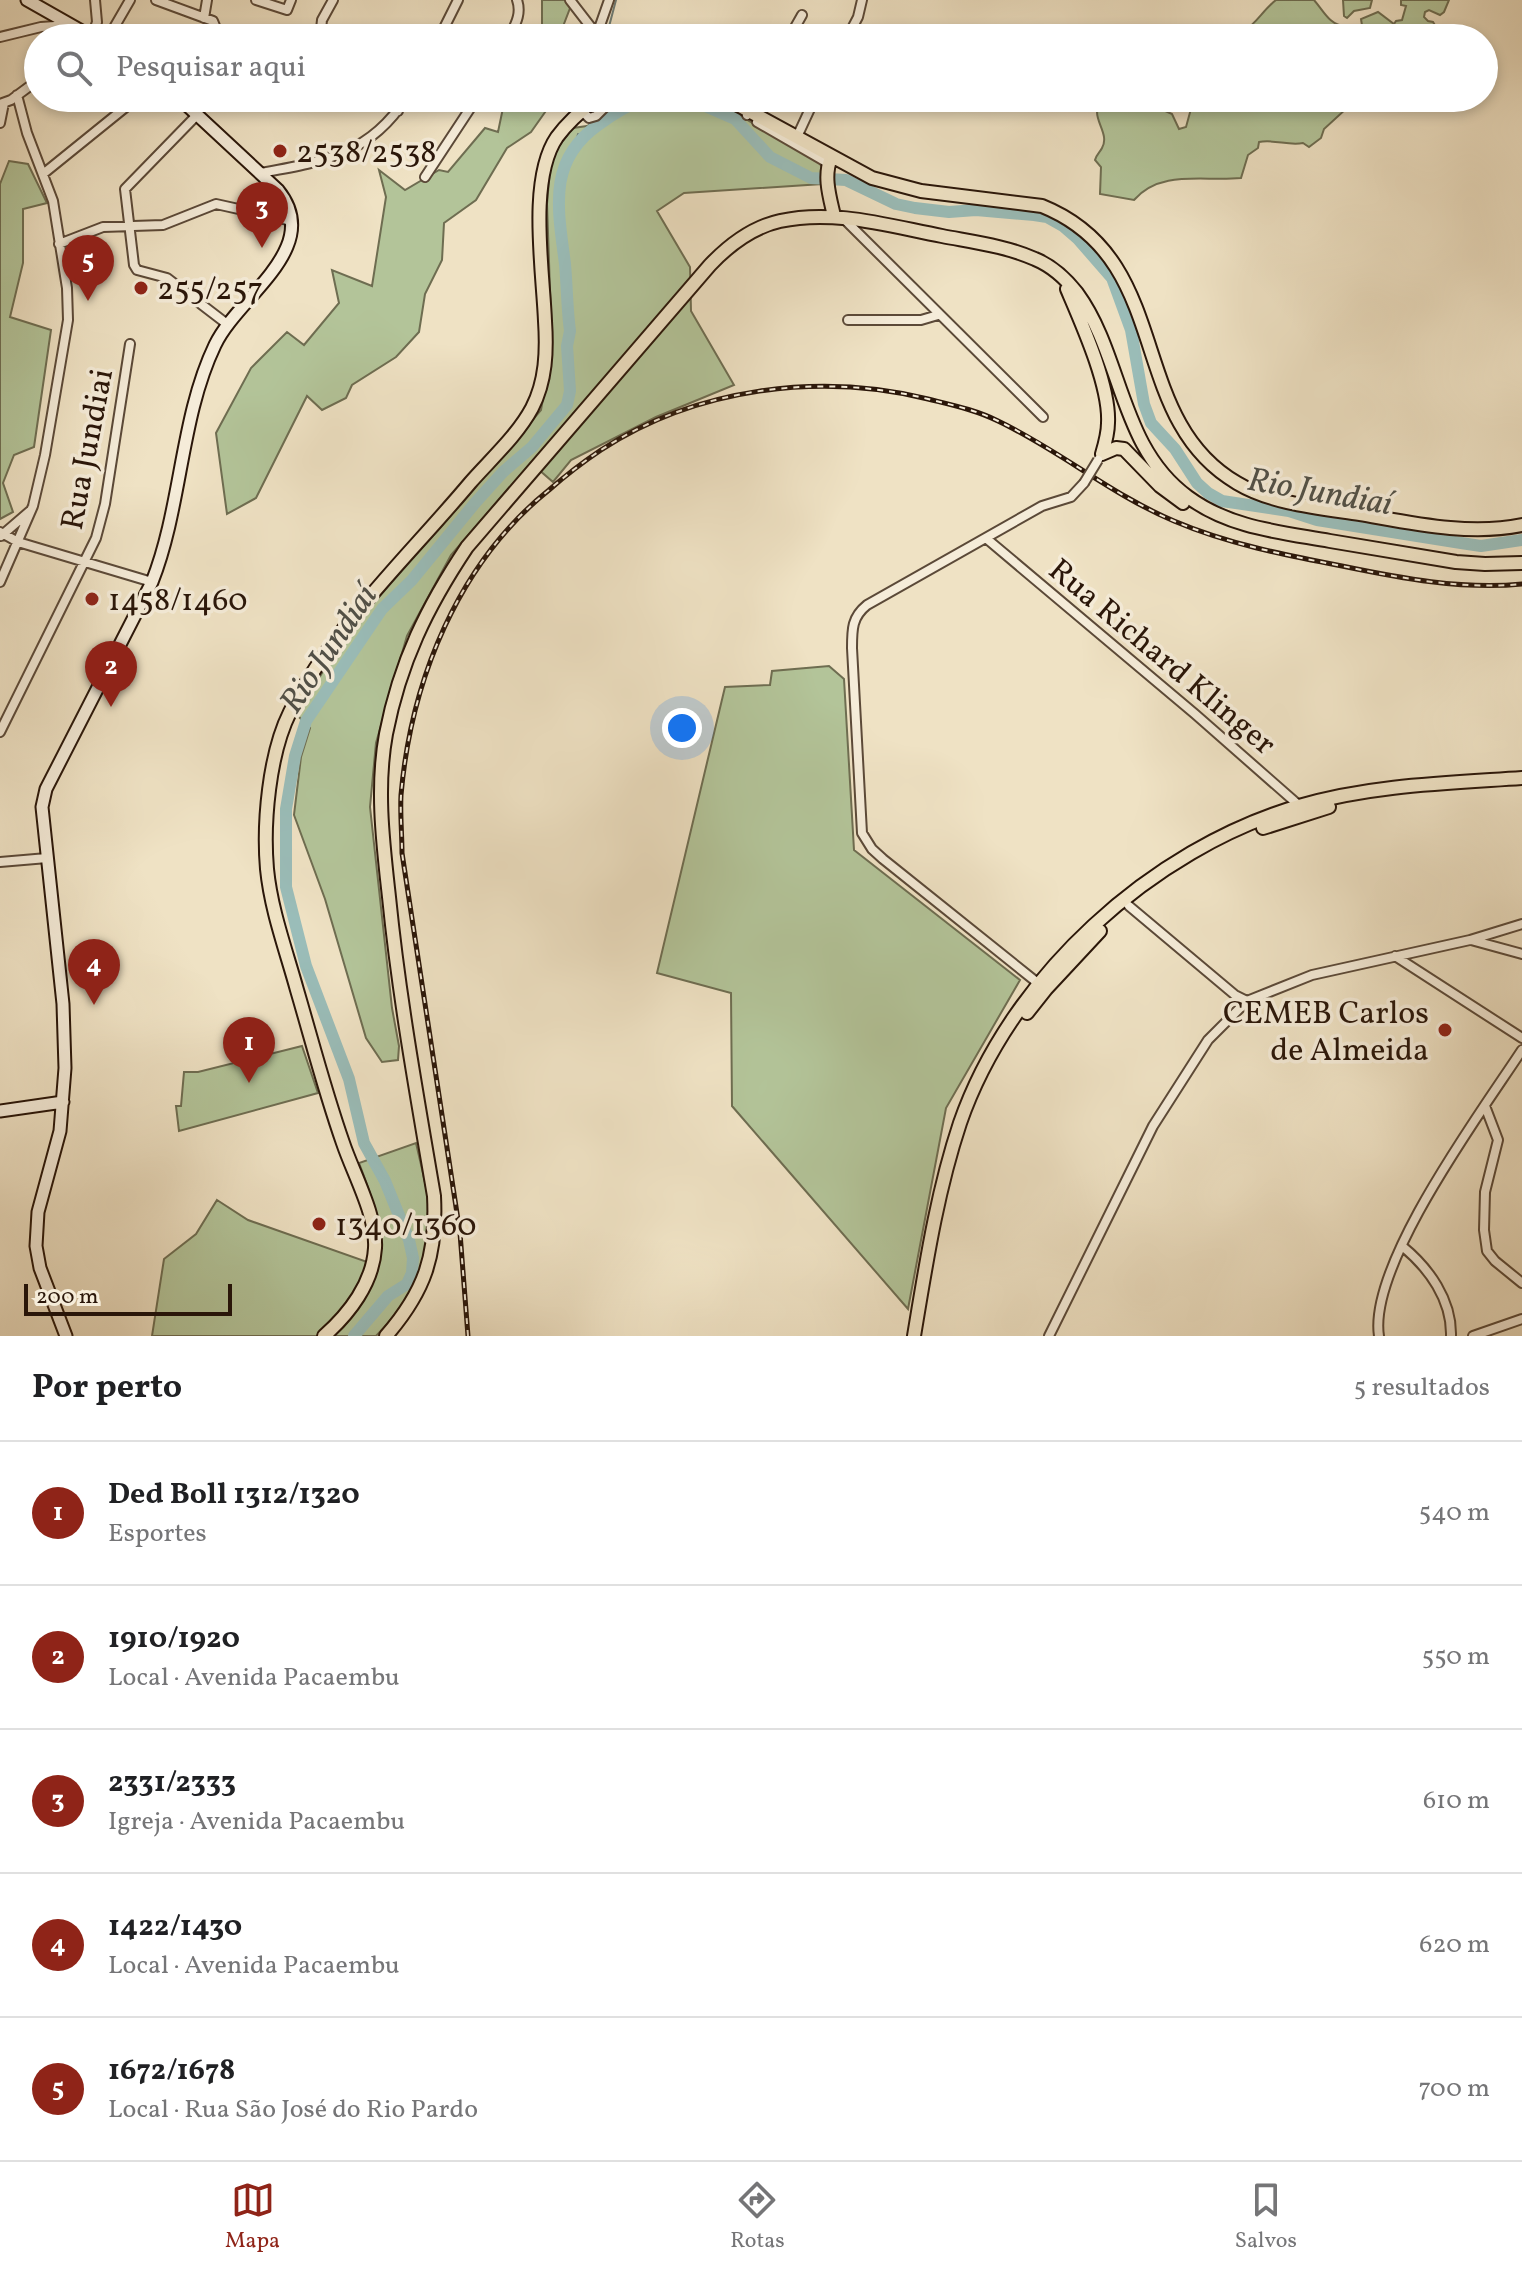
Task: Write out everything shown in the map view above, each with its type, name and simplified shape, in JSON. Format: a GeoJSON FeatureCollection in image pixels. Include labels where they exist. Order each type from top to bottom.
{"type":"FeatureCollection","features":[{"type":"Feature","properties":{"kind":"main road"},"geometry":{"type":"LineString","coordinates":[[27,0],[67,24]]}},
{"type":"Feature","properties":{"kind":"main road"},"geometry":{"type":"LineString","coordinates":[[66,1336],[40,1268],[36,1246],[38,1212],[60,1131],[65,1068],[63,1004],[42,807],[46,789],[152,582],[165,550],[200,382],[215,344],[227,324],[286,253],[293,230],[286,200],[194,112]]}},
{"type":"Feature","properties":{"kind":"main road"},"geometry":{"type":"LineString","coordinates":[[324,1336],[352,1306],[373,1264],[376,1246],[372,1223],[335,1119],[271,898],[265,845],[274,766],[290,712],[345,629],[532,407],[543,378],[546,347],[540,198],[542,173],[548,153],[572,112]]}},
{"type":"Feature","properties":{"kind":"main road"},"geometry":{"type":"LineString","coordinates":[[745,112],[829,163],[872,178],[921,191],[1042,206],[1060,213],[1080,227],[1105,252],[1126,282],[1141,316],[1163,389],[1184,433],[1205,459],[1238,484],[1289,501],[1424,524],[1465,529],[1522,525]]}},
{"type":"Feature","properties":{"kind":"main road"},"geometry":{"type":"LineString","coordinates":[[829,163],[830,197],[838,216]]}},
{"type":"Feature","properties":{"kind":"main road"},"geometry":{"type":"LineString","coordinates":[[386,1336],[416,1297],[433,1251],[435,1221],[434,1196],[396,963],[381,813],[386,736],[398,685],[414,637],[439,588],[467,547],[723,252],[758,228],[779,221],[838,216],[1012,250],[1037,260],[1061,275],[1077,293],[1090,316],[1136,431],[1154,464],[1190,499],[1230,521]]}},
{"type":"Feature","properties":{"kind":"main road"},"geometry":{"type":"LineString","coordinates":[[1061,275],[1089,337],[1106,402],[1108,424],[1100,457]]}},
{"type":"Feature","properties":{"kind":"main road"},"geometry":{"type":"LineString","coordinates":[[1100,457],[1116,448],[1124,449],[1173,497],[1215,520],[1456,562],[1522,563]]}},
{"type":"Feature","properties":{"kind":"main road"},"geometry":{"type":"LineString","coordinates":[[914,1336],[935,1215],[961,1120],[995,1049],[1039,984],[1097,922],[1166,869],[1208,844],[1302,810],[1356,792],[1522,778]]}},
{"type":"Feature","properties":{"kind":"main road"},"geometry":{"type":"LineString","coordinates":[[922,1336],[952,1178],[969,1122],[983,1089],[1027,1014],[1084,946],[1129,906],[1198,858],[1302,810],[1362,799],[1522,786]]}},
{"type":"Feature","properties":{"kind":"main road"},"geometry":{"type":"LineString","coordinates":[[0,1111],[63,1102]]}},
{"type":"Feature","properties":{"kind":"street"},"geometry":{"type":"LineString","coordinates":[[95,0],[96,24]]}},
{"type":"Feature","properties":{"kind":"street"},"geometry":{"type":"LineString","coordinates":[[116,24],[130,0]]}},
{"type":"Feature","properties":{"kind":"street"},"geometry":{"type":"LineString","coordinates":[[156,0],[215,24]]}},
{"type":"Feature","properties":{"kind":"street"},"geometry":{"type":"LineString","coordinates":[[204,18],[207,0]]}},
{"type":"Feature","properties":{"kind":"street"},"geometry":{"type":"LineString","coordinates":[[256,0],[287,10],[291,0]]}},
{"type":"Feature","properties":{"kind":"street"},"geometry":{"type":"LineString","coordinates":[[322,24],[333,0]]}},
{"type":"Feature","properties":{"kind":"street"},"geometry":{"type":"LineString","coordinates":[[516,24],[520,8],[517,0]]}},
{"type":"Feature","properties":{"kind":"street"},"geometry":{"type":"LineString","coordinates":[[570,0],[587,24]]}},
{"type":"Feature","properties":{"kind":"street"},"geometry":{"type":"LineString","coordinates":[[601,24],[609,0]]}},
{"type":"Feature","properties":{"kind":"street"},"geometry":{"type":"LineString","coordinates":[[854,24],[862,0]]}},
{"type":"Feature","properties":{"kind":"street"},"geometry":{"type":"LineString","coordinates":[[444,24],[453,2]]}},
{"type":"Feature","properties":{"kind":"street"},"geometry":{"type":"LineString","coordinates":[[797,24],[802,15]]}},
{"type":"Feature","properties":{"kind":"street"},"geometry":{"type":"LineString","coordinates":[[0,37],[24,31]]}},
{"type":"Feature","properties":{"kind":"street"},"geometry":{"type":"LineString","coordinates":[[0,123],[2,103],[24,90]]}},
{"type":"Feature","properties":{"kind":"street"},"geometry":{"type":"LineString","coordinates":[[0,582],[32,509],[45,455],[68,320],[67,288],[53,201],[27,133],[17,95]]}},
{"type":"Feature","properties":{"kind":"street"},"geometry":{"type":"LineString","coordinates":[[43,174],[119,112]]}},
{"type":"Feature","properties":{"kind":"street"},"geometry":{"type":"LineString","coordinates":[[260,173],[353,150],[368,141],[397,112]]}},
{"type":"Feature","properties":{"kind":"street"},"geometry":{"type":"LineString","coordinates":[[425,177],[468,112]]}},
{"type":"Feature","properties":{"kind":"street"},"geometry":{"type":"LineString","coordinates":[[744,112],[748,114]]}},
{"type":"Feature","properties":{"kind":"street"},"geometry":{"type":"LineString","coordinates":[[796,141],[809,112]]}},
{"type":"Feature","properties":{"kind":"street"},"geometry":{"type":"LineString","coordinates":[[197,115],[125,189],[128,227],[137,270],[167,278],[227,324]]}},
{"type":"Feature","properties":{"kind":"street"},"geometry":{"type":"LineString","coordinates":[[59,244],[94,229],[163,225],[216,204],[292,221]]}},
{"type":"Feature","properties":{"kind":"street"},"geometry":{"type":"LineString","coordinates":[[838,216],[1043,417]]}},
{"type":"Feature","properties":{"kind":"street"},"geometry":{"type":"LineString","coordinates":[[848,320],[921,320],[938,315]]}},
{"type":"Feature","properties":{"kind":"street","name":"Rua Jundiai"},"geometry":{"type":"LineString","coordinates":[[0,732],[87,562],[105,504],[130,344]]}},
{"type":"Feature","properties":{"kind":"street"},"geometry":{"type":"LineString","coordinates":[[1039,984],[883,859],[862,833],[852,648],[854,619],[867,605],[1056,500],[1075,494],[1100,457]]}},
{"type":"Feature","properties":{"kind":"street"},"geometry":{"type":"LineString","coordinates":[[32,509],[1,534],[18,542],[152,582]]}},
{"type":"Feature","properties":{"kind":"street","name":"Rua Richard Klinger"},"geometry":{"type":"LineString","coordinates":[[987,539],[1302,810]]}},
{"type":"Feature","properties":{"kind":"street"},"geometry":{"type":"LineString","coordinates":[[0,862],[47,858]]}},
{"type":"Feature","properties":{"kind":"street"},"geometry":{"type":"LineString","coordinates":[[1129,906],[1235,995],[1247,1001]]}},
{"type":"Feature","properties":{"kind":"street"},"geometry":{"type":"LineString","coordinates":[[1049,1336],[1153,1126],[1208,1040],[1247,1001],[1312,975],[1470,940],[1522,924]]}},
{"type":"Feature","properties":{"kind":"street"},"geometry":{"type":"LineString","coordinates":[[1470,940],[1522,954]]}},
{"type":"Feature","properties":{"kind":"street"},"geometry":{"type":"LineString","coordinates":[[1395,956],[1522,1038]]}},
{"type":"Feature","properties":{"kind":"street"},"geometry":{"type":"LineString","coordinates":[[1379,1336],[1378,1312],[1382,1293],[1402,1246],[1457,1147],[1522,1050]]}},
{"type":"Feature","properties":{"kind":"street"},"geometry":{"type":"LineString","coordinates":[[1485,1106],[1498,1140],[1485,1192],[1487,1251],[1522,1283]]}},
{"type":"Feature","properties":{"kind":"street"},"geometry":{"type":"LineString","coordinates":[[1402,1246],[1416,1257],[1445,1301],[1451,1316],[1451,1336]]}},
{"type":"Feature","properties":{"kind":"street"},"geometry":{"type":"LineString","coordinates":[[1473,1336],[1522,1319]]}},
{"type":"Feature","properties":{"kind":"green space"},"geometry":{"type":"Polygon","coordinates":[[[542,0],[569,0],[572,3],[564,24],[542,24],[542,0]]]}},
{"type":"Feature","properties":{"kind":"green space"},"geometry":{"type":"Polygon","coordinates":[[[1276,0],[1314,0],[1338,24],[1253,24],[1276,0]]]}},
{"type":"Feature","properties":{"kind":"green space"},"geometry":{"type":"Polygon","coordinates":[[[1343,0],[1372,0],[1370,8],[1354,11],[1347,18],[1344,16],[1343,0]]]}},
{"type":"Feature","properties":{"kind":"green space"},"geometry":{"type":"Polygon","coordinates":[[[1401,0],[1449,0],[1440,15],[1429,10],[1425,12],[1424,17],[1434,24],[1394,24],[1402,20],[1406,6],[1401,5],[1401,0]]]}},
{"type":"Feature","properties":{"kind":"green space"},"geometry":{"type":"Polygon","coordinates":[[[1378,12],[1394,24],[1362,24],[1361,19],[1378,12]]]}},
{"type":"Feature","properties":{"kind":"green space"},"geometry":{"type":"Polygon","coordinates":[[[502,112],[545,112],[531,132],[507,148],[476,200],[444,223],[442,260],[425,294],[419,332],[396,357],[352,385],[346,398],[322,410],[307,396],[256,498],[227,514],[216,433],[251,368],[287,332],[304,345],[339,303],[332,270],[372,286],[386,197],[379,170],[405,190],[439,170],[448,172],[485,128],[498,132],[502,112]]]}},
{"type":"Feature","properties":{"kind":"green space"},"geometry":{"type":"Polygon","coordinates":[[[610,112],[734,112],[818,161],[822,167],[822,184],[684,193],[657,211],[690,267],[691,311],[734,385],[656,417],[571,460],[553,482],[531,463],[451,555],[407,636],[376,743],[370,807],[399,1046],[398,1060],[382,1062],[366,1038],[325,899],[294,815],[301,757],[310,728],[297,715],[325,668],[381,592],[541,410],[552,348],[547,204],[551,156],[573,128],[587,126],[610,112]]]}},
{"type":"Feature","properties":{"kind":"green space"},"geometry":{"type":"Polygon","coordinates":[[[1097,112],[1167,112],[1172,114],[1179,129],[1186,127],[1190,112],[1343,112],[1324,129],[1321,138],[1309,147],[1303,143],[1259,142],[1258,148],[1248,155],[1241,178],[1170,180],[1145,190],[1134,200],[1100,194],[1101,167],[1095,160],[1104,139],[1097,112]]]}},
{"type":"Feature","properties":{"kind":"green space"},"geometry":{"type":"Polygon","coordinates":[[[9,161],[28,164],[47,203],[23,209],[23,263],[10,317],[51,330],[34,447],[14,455],[3,483],[13,512],[0,519],[0,184],[9,161]]]}},
{"type":"Feature","properties":{"kind":"green space"},"geometry":{"type":"Polygon","coordinates":[[[829,666],[844,679],[854,850],[1020,980],[946,1108],[908,1309],[732,1106],[731,993],[657,973],[725,687],[770,685],[772,671],[829,666]]]}},
{"type":"Feature","properties":{"kind":"green space"},"geometry":{"type":"Polygon","coordinates":[[[302,1046],[318,1093],[179,1131],[176,1106],[181,1106],[184,1072],[198,1072],[302,1046]]]}},
{"type":"Feature","properties":{"kind":"green space"},"geometry":{"type":"Polygon","coordinates":[[[416,1143],[430,1210],[424,1263],[409,1294],[376,1336],[332,1336],[367,1294],[376,1275],[380,1255],[376,1213],[359,1163],[416,1143]]]}},
{"type":"Feature","properties":{"kind":"green space"},"geometry":{"type":"Polygon","coordinates":[[[217,1200],[248,1220],[373,1264],[352,1306],[322,1336],[152,1336],[164,1259],[196,1234],[217,1200]]]}},
{"type":"Feature","properties":{"kind":"waterway"},"geometry":{"type":"LineString","coordinates":[[610,24],[616,0]]}},
{"type":"Feature","properties":{"kind":"waterway","name":"Rio Jundiaí"},"geometry":{"type":"LineString","coordinates":[[354,1336],[388,1296],[407,1284],[413,1258],[385,1181],[364,1143],[349,1079],[306,966],[286,887],[286,809],[295,756],[306,721],[382,609],[412,580],[475,503],[503,472],[532,447],[567,405],[570,391],[567,346],[570,331],[560,224],[560,187],[570,154],[582,139],[617,112]]}},
{"type":"Feature","properties":{"kind":"waterway","name":"Rio Jundiaí"},"geometry":{"type":"LineString","coordinates":[[719,112],[735,119],[770,157],[811,178],[846,180],[896,204],[915,208],[1034,215],[1047,217],[1063,226],[1112,278],[1131,330],[1144,404],[1151,423],[1175,449],[1197,483],[1222,501],[1289,511],[1317,520],[1481,546],[1522,540]]}},
{"type":"Feature","properties":{"kind":"waterway","name":"Rio Jundiaí"},"geometry":{"type":"LineString","coordinates":[[576,143],[578,134]]}},
{"type":"Feature","properties":{"kind":"railway"},"geometry":{"type":"LineString","coordinates":[[468,1336],[460,1233],[402,853],[401,795],[406,752],[428,667],[465,588],[489,552],[517,519],[588,459],[638,429],[717,399],[802,387],[887,391],[946,403],[990,417],[1151,510],[1215,536],[1278,553],[1409,579],[1454,584],[1522,584]]}},
{"type":"Feature","properties":{"kind":"place","name":"2538/2538"},"geometry":{"type":"Point","coordinates":[280,151]}},
{"type":"Feature","properties":{"kind":"place","name":"2331/2333"},"geometry":{"type":"Point","coordinates":[262,248]}},
{"type":"Feature","properties":{"kind":"place","name":"255/257"},"geometry":{"type":"Point","coordinates":[141,288]}},
{"type":"Feature","properties":{"kind":"place","name":"1672/1678"},"geometry":{"type":"Point","coordinates":[88,301]}},
{"type":"Feature","properties":{"kind":"place","name":"1458/1460"},"geometry":{"type":"Point","coordinates":[92,599]}},
{"type":"Feature","properties":{"kind":"place","name":"1910/1920"},"geometry":{"type":"Point","coordinates":[111,707]}},
{"type":"Feature","properties":{"kind":"place","name":"1422/1430"},"geometry":{"type":"Point","coordinates":[94,1005]}},
{"type":"Feature","properties":{"kind":"place","name":"CEMEB Carlos de Almeida"},"geometry":{"type":"Point","coordinates":[1445,1030]}},
{"type":"Feature","properties":{"kind":"place","name":"Ded Boll 1312/1320"},"geometry":{"type":"Point","coordinates":[249,1083]}},
{"type":"Feature","properties":{"kind":"place","name":"1340/1360"},"geometry":{"type":"Point","coordinates":[319,1224]}}]}
